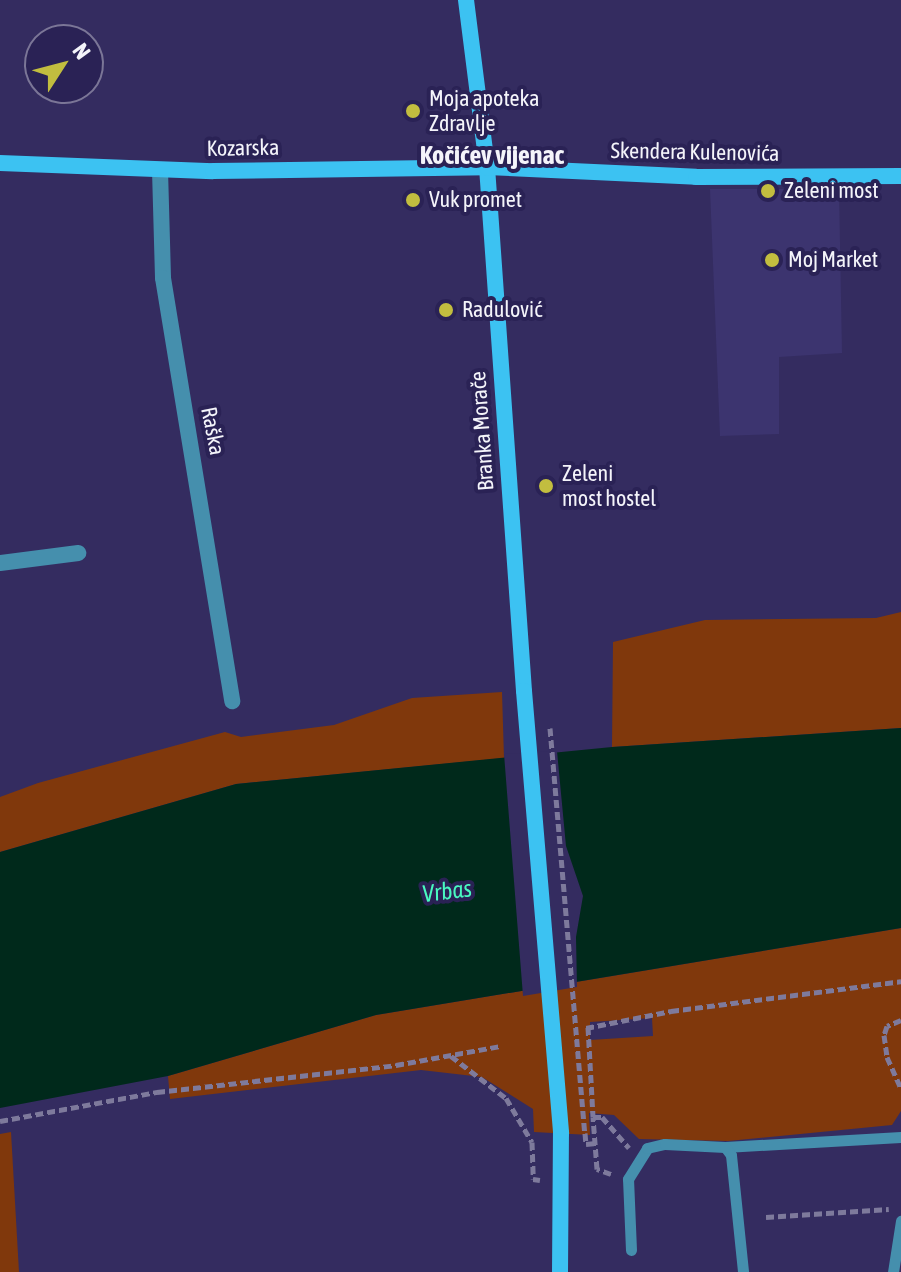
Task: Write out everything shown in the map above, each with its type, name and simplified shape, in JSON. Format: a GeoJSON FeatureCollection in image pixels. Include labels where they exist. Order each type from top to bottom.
{"type":"FeatureCollection","features":[{"type":"Feature","properties":{"kind":"main road","name":"Branka Morače"},"geometry":{"type":"LineString","coordinates":[[466,0],[487,167],[524,691],[561,1133],[560,1272]]}},
{"type":"Feature","properties":{"kind":"main road","name":"Kozarska"},"geometry":{"type":"LineString","coordinates":[[0,163],[160,170],[487,167]]}},
{"type":"Feature","properties":{"kind":"main road","name":"Skendera Kulenovića"},"geometry":{"type":"LineString","coordinates":[[487,167],[696,177],[901,176]]}},
{"type":"Feature","properties":{"kind":"street","name":"Raška"},"geometry":{"type":"LineString","coordinates":[[160,170],[163,278],[232,701]]}},
{"type":"Feature","properties":{"kind":"street"},"geometry":{"type":"LineString","coordinates":[[0,563],[78,553]]}},
{"type":"Feature","properties":{"kind":"lane"},"geometry":{"type":"LineString","coordinates":[[631,1250],[628,1179],[642,1155],[665,1144],[725,1147],[901,1137]]}},
{"type":"Feature","properties":{"kind":"lane"},"geometry":{"type":"LineString","coordinates":[[725,1147],[731,1155],[743,1272]]}},
{"type":"Feature","properties":{"kind":"lane"},"geometry":{"type":"LineString","coordinates":[[893,1272],[901,1221]]}},
{"type":"Feature","properties":{"kind":"path"},"geometry":{"type":"LineString","coordinates":[[549,720],[586,1144],[596,1143]]}},
{"type":"Feature","properties":{"kind":"path"},"geometry":{"type":"LineString","coordinates":[[597,1169],[587,1028],[671,1011],[901,981]]}},
{"type":"Feature","properties":{"kind":"path"},"geometry":{"type":"LineString","coordinates":[[901,1020],[887,1026],[884,1035],[887,1057],[901,1088]]}},
{"type":"Feature","properties":{"kind":"path"},"geometry":{"type":"LineString","coordinates":[[0,1121],[157,1092],[450,1056],[501,1046]]}},
{"type":"Feature","properties":{"kind":"path"},"geometry":{"type":"LineString","coordinates":[[450,1056],[506,1098],[532,1142],[533,1179],[540,1180]]}},
{"type":"Feature","properties":{"kind":"path"},"geometry":{"type":"LineString","coordinates":[[593,1117],[602,1117],[617,1137],[642,1155]]}},
{"type":"Feature","properties":{"kind":"path"},"geometry":{"type":"LineString","coordinates":[[766,1217],[901,1209]]}},
{"type":"Feature","properties":{"kind":"shaded area"},"geometry":{"type":"Polygon","coordinates":[[[710,189],[839,189],[842,353],[779,357],[779,434],[720,436],[710,189]]]}},
{"type":"Feature","properties":{"kind":"shaded area"},"geometry":{"type":"Polygon","coordinates":[[[901,612],[901,728],[612,747],[613,642],[705,620],[876,618],[901,612]]]}},
{"type":"Feature","properties":{"kind":"shaded area"},"geometry":{"type":"Polygon","coordinates":[[[502,692],[504,758],[236,784],[0,852],[0,797],[38,783],[225,732],[241,737],[334,725],[412,698],[502,692]]]}},
{"type":"Feature","properties":{"kind":"shaded area"},"geometry":{"type":"Polygon","coordinates":[[[901,928],[901,1111],[892,1125],[728,1141],[639,1139],[614,1115],[589,1113],[590,1135],[534,1132],[533,1109],[482,1077],[421,1070],[170,1099],[168,1076],[376,1015],[901,928]],[[652,1018],[590,1022],[590,1040],[653,1036],[652,1018]]]}},
{"type":"Feature","properties":{"kind":"shaded area"},"geometry":{"type":"Polygon","coordinates":[[[11,1132],[19,1272],[0,1272],[0,1134],[11,1132]]]}},
{"type":"Feature","properties":{"kind":"water","name":"Vrbas"},"geometry":{"type":"Polygon","coordinates":[[[901,728],[901,928],[376,1015],[168,1076],[0,1108],[0,852],[236,784],[612,747],[901,728]]]}},
{"type":"Feature","properties":{"kind":"pier"},"geometry":{"type":"Polygon","coordinates":[[[557,751],[566,846],[583,896],[576,937],[577,987],[523,996],[504,754],[557,751]]]}},
{"type":"Feature","properties":{"kind":"place","name":"Moja apoteka Zdravlje"},"geometry":{"type":"Point","coordinates":[413,111]}},
{"type":"Feature","properties":{"kind":"place","name":"Zeleni most"},"geometry":{"type":"Point","coordinates":[768,191]}},
{"type":"Feature","properties":{"kind":"place","name":"Vuk promet"},"geometry":{"type":"Point","coordinates":[413,200]}},
{"type":"Feature","properties":{"kind":"place","name":"Moj Market"},"geometry":{"type":"Point","coordinates":[772,260]}},
{"type":"Feature","properties":{"kind":"place","name":"Radulović"},"geometry":{"type":"Point","coordinates":[446,310]}},
{"type":"Feature","properties":{"kind":"place","name":"Zeleni most hostel"},"geometry":{"type":"Point","coordinates":[546,486]}},
{"type":"Feature","properties":{"kind":"district","name":"Kočićev vijenac"},"geometry":{"type":"Point","coordinates":[492,156]}}]}
